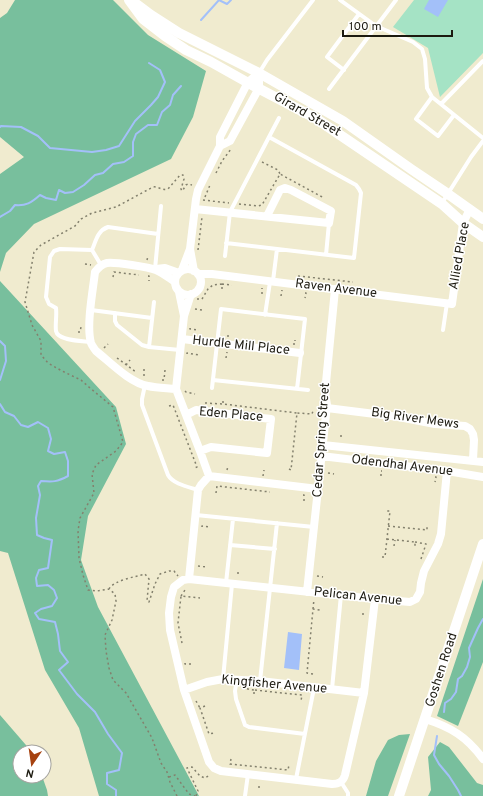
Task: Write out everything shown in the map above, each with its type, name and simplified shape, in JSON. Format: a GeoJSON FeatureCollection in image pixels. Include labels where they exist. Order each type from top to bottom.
{"type":"FeatureCollection","features":[{"type":"Feature","properties":{"kind":"street","name":"Girard Street"},"geometry":{"type":"LineString","coordinates":[[129,0],[143,19],[165,36],[186,50],[212,62],[315,118],[442,204],[463,223],[483,237]]}},
{"type":"Feature","properties":{"kind":"street","name":"Girard Street"},"geometry":{"type":"LineString","coordinates":[[132,0],[150,15],[179,33],[259,73],[343,121],[483,219]]}},
{"type":"Feature","properties":{"kind":"street"},"geometry":{"type":"LineString","coordinates":[[184,316],[175,278],[180,271],[190,249],[198,190],[220,146],[220,137],[248,82],[259,73]]}},
{"type":"Feature","properties":{"kind":"street"},"geometry":{"type":"LineString","coordinates":[[220,146],[230,141],[259,88],[259,73]]}},
{"type":"Feature","properties":{"kind":"street"},"geometry":{"type":"LineString","coordinates":[[195,209],[329,223],[331,211],[285,188],[280,190],[267,216]]}},
{"type":"Feature","properties":{"kind":"street","name":"Allied Place"},"geometry":{"type":"LineString","coordinates":[[449,303],[463,223],[470,209]]}},
{"type":"Feature","properties":{"kind":"street"},"geometry":{"type":"LineString","coordinates":[[190,249],[196,272],[200,278],[200,286]]}},
{"type":"Feature","properties":{"kind":"street"},"geometry":{"type":"LineString","coordinates":[[175,282],[161,272],[155,270],[125,264],[107,263],[101,265],[95,272],[89,328],[90,342],[96,351],[131,379],[140,384],[146,381],[180,388]]}},
{"type":"Feature","properties":{"kind":"street"},"geometry":{"type":"LineString","coordinates":[[155,270],[164,268],[180,271],[186,269],[196,272]]}},
{"type":"Feature","properties":{"kind":"street","name":"Raven Avenue"},"geometry":{"type":"LineString","coordinates":[[196,272],[449,303]]}},
{"type":"Feature","properties":{"kind":"street"},"geometry":{"type":"LineString","coordinates":[[209,476],[186,415],[180,388],[184,352],[182,339],[184,316],[187,307],[200,286],[220,275]]}},
{"type":"Feature","properties":{"kind":"street","name":"Cedar Spring Street"},"geometry":{"type":"LineString","coordinates":[[307,592],[323,445],[326,408],[325,393],[335,289]]}},
{"type":"Feature","properties":{"kind":"street"},"geometry":{"type":"LineString","coordinates":[[179,292],[193,297]]}},
{"type":"Feature","properties":{"kind":"street","name":"Hurdle Mill Place"},"geometry":{"type":"LineString","coordinates":[[182,339],[300,353]]}},
{"type":"Feature","properties":{"kind":"street","name":"Big River Mews"},"geometry":{"type":"LineString","coordinates":[[326,408],[399,417],[435,424],[465,426],[470,428],[473,434],[473,460]]}},
{"type":"Feature","properties":{"kind":"street","name":"Eden Place"},"geometry":{"type":"LineString","coordinates":[[186,415],[196,410],[270,418],[267,453],[211,447],[200,451]]}},
{"type":"Feature","properties":{"kind":"street","name":"Odendhal Avenue"},"geometry":{"type":"LineString","coordinates":[[323,445],[483,462]]}},
{"type":"Feature","properties":{"kind":"street","name":"Odendhal Avenue"},"geometry":{"type":"LineString","coordinates":[[321,456],[447,471],[483,477]]}},
{"type":"Feature","properties":{"kind":"street","name":"Pelican Avenue"},"geometry":{"type":"LineString","coordinates":[[190,579],[410,602],[416,599],[420,592],[424,571],[438,544],[447,471]]}},
{"type":"Feature","properties":{"kind":"street"},"geometry":{"type":"LineString","coordinates":[[209,476],[200,485],[198,490],[190,579],[183,580],[174,587],[169,613],[170,630],[184,690],[211,766],[221,771],[332,784],[341,782],[345,775],[364,693],[375,599]]}},
{"type":"Feature","properties":{"kind":"street"},"geometry":{"type":"LineString","coordinates":[[209,476],[318,488]]}},
{"type":"Feature","properties":{"kind":"street","name":"Goshen Road"},"geometry":{"type":"LineString","coordinates":[[399,796],[483,544]]}},
{"type":"Feature","properties":{"kind":"street","name":"Kingfisher Avenue"},"geometry":{"type":"LineString","coordinates":[[184,690],[223,678],[236,683],[260,681],[364,693]]}},
{"type":"Feature","properties":{"kind":"street"},"geometry":{"type":"LineString","coordinates":[[425,719],[446,726],[469,742],[482,755]]}},
{"type":"Feature","properties":{"kind":"lane"},"geometry":{"type":"LineString","coordinates":[[259,73],[267,60],[313,0]]}},
{"type":"Feature","properties":{"kind":"lane"},"geometry":{"type":"LineString","coordinates":[[340,0],[376,26],[413,42],[422,49],[425,59],[427,88],[432,97],[483,138]]}},
{"type":"Feature","properties":{"kind":"lane"},"geometry":{"type":"LineString","coordinates":[[329,89],[396,0]]}},
{"type":"Feature","properties":{"kind":"lane"},"geometry":{"type":"LineString","coordinates":[[344,70],[327,58],[359,14]]}},
{"type":"Feature","properties":{"kind":"lane"},"geometry":{"type":"LineString","coordinates":[[441,104],[483,61]]}},
{"type":"Feature","properties":{"kind":"lane"},"geometry":{"type":"LineString","coordinates":[[432,97],[416,119],[438,136],[454,115]]}},
{"type":"Feature","properties":{"kind":"lane"},"geometry":{"type":"LineString","coordinates":[[225,256],[230,212],[279,118]]}},
{"type":"Feature","properties":{"kind":"lane"},"geometry":{"type":"LineString","coordinates":[[226,243],[354,258],[361,193],[356,184],[269,137]]}},
{"type":"Feature","properties":{"kind":"lane"},"geometry":{"type":"LineString","coordinates":[[442,204],[471,157],[483,141]]}},
{"type":"Feature","properties":{"kind":"lane"},"geometry":{"type":"LineString","coordinates":[[155,270],[161,206]]}},
{"type":"Feature","properties":{"kind":"lane"},"geometry":{"type":"LineString","coordinates":[[326,255],[329,223]]}},
{"type":"Feature","properties":{"kind":"lane"},"geometry":{"type":"LineString","coordinates":[[92,250],[98,234],[103,229],[108,228],[158,234]]}},
{"type":"Feature","properties":{"kind":"lane"},"geometry":{"type":"LineString","coordinates":[[90,342],[60,337],[56,332],[56,308],[49,304],[46,297],[50,257],[54,251],[60,248],[92,250]]}},
{"type":"Feature","properties":{"kind":"lane"},"geometry":{"type":"LineString","coordinates":[[266,315],[277,249]]}},
{"type":"Feature","properties":{"kind":"lane"},"geometry":{"type":"LineString","coordinates":[[92,250],[101,265]]}},
{"type":"Feature","properties":{"kind":"lane"},"geometry":{"type":"LineString","coordinates":[[149,347],[154,302]]}},
{"type":"Feature","properties":{"kind":"lane"},"geometry":{"type":"LineString","coordinates":[[443,330],[449,303]]}},
{"type":"Feature","properties":{"kind":"lane"},"geometry":{"type":"LineString","coordinates":[[212,388],[221,309],[304,319],[297,389]]}},
{"type":"Feature","properties":{"kind":"lane"},"geometry":{"type":"LineString","coordinates":[[91,310],[152,318]]}},
{"type":"Feature","properties":{"kind":"lane"},"geometry":{"type":"LineString","coordinates":[[116,313],[116,325],[142,345],[184,352]]}},
{"type":"Feature","properties":{"kind":"lane"},"geometry":{"type":"LineString","coordinates":[[213,380],[308,390]]}},
{"type":"Feature","properties":{"kind":"lane"},"geometry":{"type":"LineString","coordinates":[[146,381],[142,405],[168,475],[174,482],[198,490]]}},
{"type":"Feature","properties":{"kind":"lane"},"geometry":{"type":"LineString","coordinates":[[196,515],[314,527]]}},
{"type":"Feature","properties":{"kind":"lane"},"geometry":{"type":"LineString","coordinates":[[223,678],[230,545],[233,519]]}},
{"type":"Feature","properties":{"kind":"lane"},"geometry":{"type":"LineString","coordinates":[[260,681],[277,523]]}},
{"type":"Feature","properties":{"kind":"lane"},"geometry":{"type":"LineString","coordinates":[[230,545],[275,549]]}},
{"type":"Feature","properties":{"kind":"lane"},"geometry":{"type":"LineString","coordinates":[[332,690],[342,595]]}},
{"type":"Feature","properties":{"kind":"lane"},"geometry":{"type":"LineString","coordinates":[[236,683],[236,699],[245,725],[248,727],[305,734]]}},
{"type":"Feature","properties":{"kind":"lane"},"geometry":{"type":"LineString","coordinates":[[295,780],[314,688]]}},
{"type":"Feature","properties":{"kind":"lane"},"geometry":{"type":"LineString","coordinates":[[245,796],[248,774]]}},
{"type":"Feature","properties":{"kind":"lane"},"geometry":{"type":"LineString","coordinates":[[341,782],[348,793],[348,796]]}},
{"type":"Feature","properties":{"kind":"path"},"geometry":{"type":"LineString","coordinates":[[215,174],[222,161],[235,145]]}},
{"type":"Feature","properties":{"kind":"path"},"geometry":{"type":"LineString","coordinates":[[257,159],[278,170],[280,174],[328,200]]}},
{"type":"Feature","properties":{"kind":"path"},"geometry":{"type":"LineString","coordinates":[[211,182],[203,200],[258,206],[262,205],[280,174]]}},
{"type":"Feature","properties":{"kind":"path"},"geometry":{"type":"LineString","coordinates":[[177,575],[174,571],[160,574],[149,602],[147,601],[149,579],[145,574],[112,585],[109,589],[97,591],[88,590],[82,575],[79,558],[78,531],[80,518],[94,493],[92,474],[96,465],[116,451],[124,442],[113,407],[82,380],[48,363],[41,355],[41,341],[32,325],[25,302],[31,262],[34,252],[41,245],[75,226],[80,219],[116,207],[153,187],[168,190],[180,175],[183,175],[184,179],[181,189],[182,191],[188,184],[192,185]]}},
{"type":"Feature","properties":{"kind":"path"},"geometry":{"type":"LineString","coordinates":[[113,277],[114,272],[149,276],[149,281]]}},
{"type":"Feature","properties":{"kind":"path"},"geometry":{"type":"LineString","coordinates":[[222,284],[222,289]]}},
{"type":"Feature","properties":{"kind":"path"},"geometry":{"type":"LineString","coordinates":[[193,297],[202,298],[208,289],[213,285],[236,285]]}},
{"type":"Feature","properties":{"kind":"path"},"geometry":{"type":"LineString","coordinates":[[262,288],[262,294]]}},
{"type":"Feature","properties":{"kind":"path"},"geometry":{"type":"LineString","coordinates":[[187,307],[202,310]]}},
{"type":"Feature","properties":{"kind":"path"},"geometry":{"type":"LineString","coordinates":[[191,322],[190,329],[199,330]]}},
{"type":"Feature","properties":{"kind":"path"},"geometry":{"type":"LineString","coordinates":[[104,348],[108,344]]}},
{"type":"Feature","properties":{"kind":"path"},"geometry":{"type":"LineString","coordinates":[[184,352],[199,355]]}},
{"type":"Feature","properties":{"kind":"path"},"geometry":{"type":"LineString","coordinates":[[115,357],[138,374]]}},
{"type":"Feature","properties":{"kind":"path"},"geometry":{"type":"LineString","coordinates":[[126,365],[130,360]]}},
{"type":"Feature","properties":{"kind":"path"},"geometry":{"type":"LineString","coordinates":[[144,367],[144,376],[146,381]]}},
{"type":"Feature","properties":{"kind":"path"},"geometry":{"type":"LineString","coordinates":[[159,379],[164,380],[165,370]]}},
{"type":"Feature","properties":{"kind":"path"},"geometry":{"type":"LineString","coordinates":[[180,388],[186,392],[194,394]]}},
{"type":"Feature","properties":{"kind":"path"},"geometry":{"type":"LineString","coordinates":[[223,401],[223,404],[312,414],[313,411]]}},
{"type":"Feature","properties":{"kind":"path"},"geometry":{"type":"LineString","coordinates":[[169,406],[173,405],[197,467],[194,468]]}},
{"type":"Feature","properties":{"kind":"path"},"geometry":{"type":"LineString","coordinates":[[289,469],[291,470],[295,423],[298,412]]}},
{"type":"Feature","properties":{"kind":"path"},"geometry":{"type":"LineString","coordinates":[[216,493],[217,486],[273,492]]}},
{"type":"Feature","properties":{"kind":"path"},"geometry":{"type":"LineString","coordinates":[[296,494],[304,495],[304,502]]}},
{"type":"Feature","properties":{"kind":"path"},"geometry":{"type":"LineString","coordinates":[[382,557],[385,557],[387,540],[390,511],[387,511]]}},
{"type":"Feature","properties":{"kind":"path"},"geometry":{"type":"LineString","coordinates":[[202,533],[202,526],[210,527]]}},
{"type":"Feature","properties":{"kind":"path"},"geometry":{"type":"LineString","coordinates":[[388,526],[427,530],[427,527]]}},
{"type":"Feature","properties":{"kind":"path"},"geometry":{"type":"LineString","coordinates":[[387,540],[426,544],[420,564]]}},
{"type":"Feature","properties":{"kind":"path"},"geometry":{"type":"LineString","coordinates":[[394,546],[395,540]]}},
{"type":"Feature","properties":{"kind":"path"},"geometry":{"type":"LineString","coordinates":[[415,542],[415,548]]}},
{"type":"Feature","properties":{"kind":"path"},"geometry":{"type":"LineString","coordinates":[[199,560],[198,567],[206,567]]}},
{"type":"Feature","properties":{"kind":"path"},"geometry":{"type":"LineString","coordinates":[[109,589],[115,594],[116,601],[112,620],[105,635],[106,651],[111,674],[113,680],[126,693],[152,738],[161,764],[168,772],[170,782],[177,796]]}},
{"type":"Feature","properties":{"kind":"path"},"geometry":{"type":"LineString","coordinates":[[182,644],[178,623],[181,596],[200,598]]}},
{"type":"Feature","properties":{"kind":"path"},"geometry":{"type":"LineString","coordinates":[[313,674],[306,673],[313,609],[320,610]]}},
{"type":"Feature","properties":{"kind":"path"},"geometry":{"type":"LineString","coordinates":[[184,657],[185,664],[192,664]]}},
{"type":"Feature","properties":{"kind":"path"},"geometry":{"type":"LineString","coordinates":[[236,683],[254,690],[302,695],[301,700]]}},
{"type":"Feature","properties":{"kind":"path"},"geometry":{"type":"LineString","coordinates":[[205,706],[200,708],[209,734],[214,732]]}},
{"type":"Feature","properties":{"kind":"path"},"geometry":{"type":"LineString","coordinates":[[231,759],[230,764],[288,770],[289,765]]}},
{"type":"Feature","properties":{"kind":"path"},"geometry":{"type":"LineString","coordinates":[[169,777],[175,775],[189,794],[196,796],[198,791],[187,768],[192,766],[200,776],[205,778],[210,776]]}},
{"type":"Feature","properties":{"kind":"green space"},"geometry":{"type":"Polygon","coordinates":[[[15,0],[113,0],[148,35],[206,71],[193,117],[171,159],[34,224],[6,253],[0,272],[0,174],[24,157],[0,137],[0,18],[7,13],[15,0]]]}},
{"type":"Feature","properties":{"kind":"green space"},"geometry":{"type":"Polygon","coordinates":[[[414,0],[483,0],[483,53],[440,97],[428,48],[393,27],[414,0]]]}},
{"type":"Feature","properties":{"kind":"green space"},"geometry":{"type":"Polygon","coordinates":[[[0,281],[116,407],[126,444],[88,516],[81,560],[98,607],[199,796],[99,796],[79,728],[45,670],[8,553],[0,551],[0,281]]]}},
{"type":"Feature","properties":{"kind":"green space"},"geometry":{"type":"Polygon","coordinates":[[[483,579],[483,662],[458,726],[437,716],[483,579]]]}},
{"type":"Feature","properties":{"kind":"green space"},"geometry":{"type":"Polygon","coordinates":[[[0,715],[25,744],[12,744],[12,784],[45,784],[48,796],[0,796],[0,715]]]}},
{"type":"Feature","properties":{"kind":"green space"},"geometry":{"type":"Polygon","coordinates":[[[410,734],[388,796],[366,796],[376,761],[388,740],[399,735],[410,734]]]}},
{"type":"Feature","properties":{"kind":"green space"},"geometry":{"type":"Polygon","coordinates":[[[440,742],[449,747],[477,783],[483,785],[483,796],[428,796],[431,790],[428,757],[440,742]]]}},
{"type":"Feature","properties":{"kind":"water"},"geometry":{"type":"Polygon","coordinates":[[[429,0],[448,0],[438,17],[424,9],[429,0]]]}},
{"type":"Feature","properties":{"kind":"water"},"geometry":{"type":"Polygon","coordinates":[[[288,632],[302,634],[299,670],[284,668],[288,632]]]}},
{"type":"Feature","properties":{"kind":"waterway"},"geometry":{"type":"LineString","coordinates":[[219,0],[227,4],[231,0]]}},
{"type":"Feature","properties":{"kind":"waterway"},"geometry":{"type":"LineString","coordinates":[[201,20],[219,0]]}},
{"type":"Feature","properties":{"kind":"waterway"},"geometry":{"type":"LineString","coordinates":[[0,127],[21,127],[38,136],[50,148],[92,152],[119,146],[135,121],[158,97],[165,82],[160,70],[149,63]]}},
{"type":"Feature","properties":{"kind":"waterway"},"geometry":{"type":"LineString","coordinates":[[0,217],[10,211],[15,205],[28,203],[40,195],[56,200],[59,190],[65,193],[73,192],[95,175],[103,173],[113,164],[124,162],[133,156],[133,142],[136,134],[148,125],[157,125],[162,112],[170,105],[173,95],[181,86]]}},
{"type":"Feature","properties":{"kind":"waterway"},"geometry":{"type":"LineString","coordinates":[[0,341],[5,346],[6,361],[0,380]]}},
{"type":"Feature","properties":{"kind":"waterway"},"geometry":{"type":"LineString","coordinates":[[0,404],[5,412],[14,416],[21,425],[28,427],[38,422],[48,428],[51,439],[48,451],[54,454],[65,452],[68,461],[68,476],[55,481],[41,481],[38,486],[40,495],[36,518],[37,535],[52,540],[48,568],[39,570],[36,578],[37,586],[48,585],[54,590],[57,598],[52,606],[41,609],[35,613],[39,619],[55,622],[60,651],[68,662],[59,670],[77,694],[95,712],[108,734],[122,753],[119,770],[107,773],[107,784],[116,790],[116,796]]}},
{"type":"Feature","properties":{"kind":"waterway"},"geometry":{"type":"LineString","coordinates":[[444,712],[445,703],[451,699],[456,692],[458,679],[462,676],[467,667],[470,657],[469,648],[483,619]]}},
{"type":"Feature","properties":{"kind":"waterway"},"geometry":{"type":"LineString","coordinates":[[437,736],[434,755],[461,796]]}}]}
